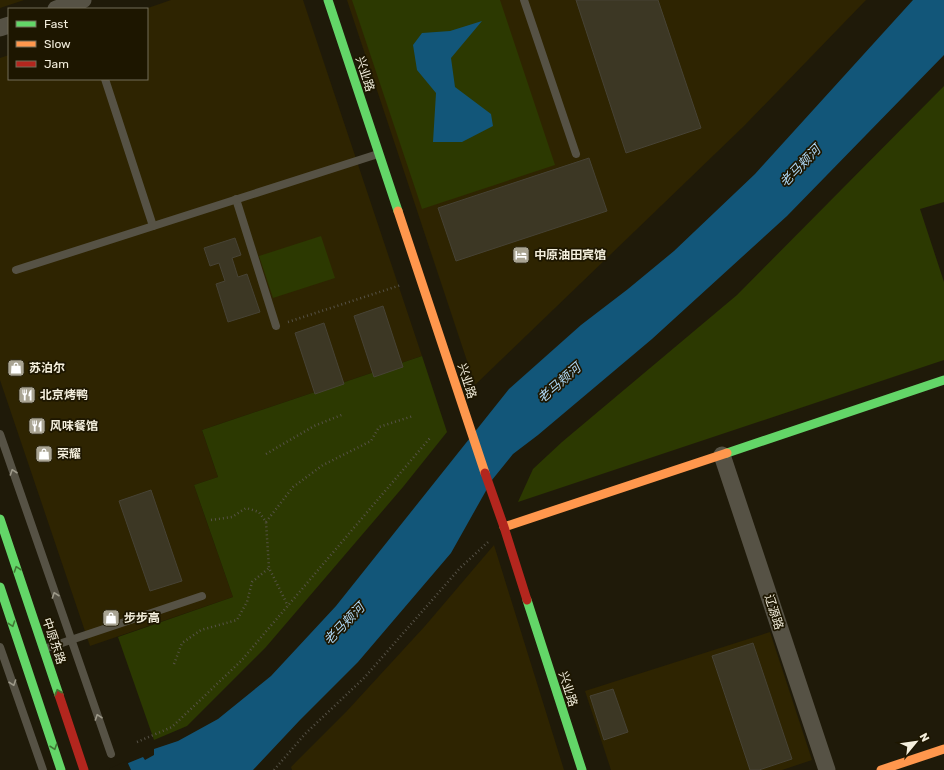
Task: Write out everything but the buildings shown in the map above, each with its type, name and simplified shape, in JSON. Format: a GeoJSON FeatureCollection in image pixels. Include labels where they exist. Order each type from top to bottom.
{"type":"FeatureCollection","features":[{"type":"Feature","properties":{"kind":"street","name":"兴业路"},"geometry":{"type":"LineString","coordinates":[[328,0],[494,501],[504,527],[582,770]]}},
{"type":"Feature","properties":{"kind":"street"},"geometry":{"type":"LineString","coordinates":[[60,8],[80,3]]}},
{"type":"Feature","properties":{"kind":"street"},"geometry":{"type":"LineString","coordinates":[[504,527],[944,380]]}},
{"type":"Feature","properties":{"kind":"street","name":"辽源路"},"geometry":{"type":"LineString","coordinates":[[722,454],[827,770]]}},
{"type":"Feature","properties":{"kind":"street","name":"中原东路"},"geometry":{"type":"LineString","coordinates":[[0,519],[84,769]]}},
{"type":"Feature","properties":{"kind":"street"},"geometry":{"type":"LineString","coordinates":[[0,587],[61,770]]}},
{"type":"Feature","properties":{"kind":"street"},"geometry":{"type":"LineString","coordinates":[[881,770],[944,749]]}},
{"type":"Feature","properties":{"kind":"lane"},"geometry":{"type":"LineString","coordinates":[[524,0],[576,154]]}},
{"type":"Feature","properties":{"kind":"lane"},"geometry":{"type":"LineString","coordinates":[[105,80],[154,226]]}},
{"type":"Feature","properties":{"kind":"lane"},"geometry":{"type":"LineString","coordinates":[[16,270],[379,154]]}},
{"type":"Feature","properties":{"kind":"lane"},"geometry":{"type":"LineString","coordinates":[[236,199],[276,326]]}},
{"type":"Feature","properties":{"kind":"lane"},"geometry":{"type":"LineString","coordinates":[[0,434],[111,754]]}},
{"type":"Feature","properties":{"kind":"lane"},"geometry":{"type":"LineString","coordinates":[[44,649],[202,596]]}},
{"type":"Feature","properties":{"kind":"lane"},"geometry":{"type":"LineString","coordinates":[[0,647],[43,770]]}},
{"type":"Feature","properties":{"kind":"path"},"geometry":{"type":"LineString","coordinates":[[276,326],[420,279]]}},
{"type":"Feature","properties":{"kind":"path"},"geometry":{"type":"LineString","coordinates":[[266,454],[314,426],[344,414]]}},
{"type":"Feature","properties":{"kind":"path"},"geometry":{"type":"LineString","coordinates":[[266,522],[293,488],[323,464],[371,441],[379,427],[413,416]]}},
{"type":"Feature","properties":{"kind":"path"},"geometry":{"type":"LineString","coordinates":[[137,742],[172,727],[241,661],[430,438]]}},
{"type":"Feature","properties":{"kind":"path"},"geometry":{"type":"LineString","coordinates":[[211,520],[232,517],[246,508],[259,512],[266,522],[269,568],[288,606]]}},
{"type":"Feature","properties":{"kind":"path"},"geometry":{"type":"LineString","coordinates":[[274,770],[305,734],[365,677],[460,568],[504,527]]}},
{"type":"Feature","properties":{"kind":"path"},"geometry":{"type":"LineString","coordinates":[[174,664],[182,643],[201,630],[237,620],[247,602],[252,582],[269,568]]}},
{"type":"Feature","properties":{"kind":"shaded area"},"geometry":{"type":"Polygon","coordinates":[[[0,0],[24,0],[0,8],[0,0]]]}},
{"type":"Feature","properties":{"kind":"shaded area"},"geometry":{"type":"Polygon","coordinates":[[[171,0],[303,0],[422,356],[202,430],[218,477],[194,485],[233,597],[90,646],[0,380],[0,58],[8,55],[8,80],[148,80],[148,8],[171,0]]]}},
{"type":"Feature","properties":{"kind":"shaded area","name":"中原油田宾馆"},"geometry":{"type":"Polygon","coordinates":[[[347,0],[866,0],[744,126],[475,385],[347,0]]]}},
{"type":"Feature","properties":{"kind":"shaded area"},"geometry":{"type":"Polygon","coordinates":[[[494,545],[564,770],[292,770],[291,767],[346,712],[425,626],[494,545]]]}},
{"type":"Feature","properties":{"kind":"shaded area"},"geometry":{"type":"Polygon","coordinates":[[[770,632],[812,760],[782,770],[611,770],[585,691],[770,632]]]}},
{"type":"Feature","properties":{"kind":"green space"},"geometry":{"type":"Polygon","coordinates":[[[352,0],[500,0],[555,165],[422,209],[352,0]]]}},
{"type":"Feature","properties":{"kind":"green space"},"geometry":{"type":"Polygon","coordinates":[[[944,86],[944,202],[920,209],[944,282],[944,360],[518,502],[533,469],[562,442],[737,295],[944,86]]]}},
{"type":"Feature","properties":{"kind":"green space"},"geometry":{"type":"Polygon","coordinates":[[[321,236],[335,278],[273,298],[259,256],[321,236]]]}},
{"type":"Feature","properties":{"kind":"green space"},"geometry":{"type":"Polygon","coordinates":[[[422,356],[447,432],[403,487],[266,647],[187,726],[154,740],[118,637],[233,597],[194,485],[218,477],[202,430],[422,356]]]}},
{"type":"Feature","properties":{"kind":"water","name":"老马颊河"},"geometry":{"type":"Polygon","coordinates":[[[913,0],[944,0],[944,55],[787,216],[652,339],[538,435],[513,454],[492,480],[451,553],[358,662],[253,770],[111,770],[143,757],[145,760],[154,755],[154,749],[178,741],[218,719],[271,676],[336,606],[509,389],[581,325],[674,251],[755,174],[913,0]]]}},
{"type":"Feature","properties":{"kind":"water"},"geometry":{"type":"Polygon","coordinates":[[[482,21],[451,58],[455,87],[491,114],[493,126],[462,142],[433,142],[436,93],[417,70],[413,45],[422,33],[450,31],[482,21]]]}},
{"type":"Feature","properties":{"kind":"pier"},"geometry":{"type":"Polygon","coordinates":[[[127,761],[131,770],[109,770],[110,768],[127,761]]]}},
{"type":"Feature","properties":{"kind":"traffic: fast"},"geometry":{"type":"LineString","coordinates":[[328,0],[398,211]]}},
{"type":"Feature","properties":{"kind":"traffic: fast"},"geometry":{"type":"LineString","coordinates":[[727,453],[944,380]]}},
{"type":"Feature","properties":{"kind":"traffic: fast"},"geometry":{"type":"LineString","coordinates":[[0,519],[59,695]]}},
{"type":"Feature","properties":{"kind":"traffic: fast"},"geometry":{"type":"LineString","coordinates":[[0,587],[61,770]]}},
{"type":"Feature","properties":{"kind":"traffic: fast"},"geometry":{"type":"LineString","coordinates":[[527,600],[582,770]]}},
{"type":"Feature","properties":{"kind":"traffic: slow"},"geometry":{"type":"LineString","coordinates":[[398,211],[485,473]]}},
{"type":"Feature","properties":{"kind":"traffic: slow"},"geometry":{"type":"LineString","coordinates":[[504,527],[727,453]]}},
{"type":"Feature","properties":{"kind":"traffic: slow"},"geometry":{"type":"LineString","coordinates":[[881,770],[944,749]]}},
{"type":"Feature","properties":{"kind":"traffic: jam"},"geometry":{"type":"LineString","coordinates":[[485,473],[527,600]]}},
{"type":"Feature","properties":{"kind":"traffic: jam"},"geometry":{"type":"LineString","coordinates":[[59,695],[84,770]]}},
{"type":"Feature","properties":{"kind":"place","name":"中原油田宾馆"},"geometry":{"type":"Point","coordinates":[521,255]}},
{"type":"Feature","properties":{"kind":"place","name":"苏泊尔"},"geometry":{"type":"Point","coordinates":[16,368]}},
{"type":"Feature","properties":{"kind":"place","name":"北京烤鸭"},"geometry":{"type":"Point","coordinates":[27,395]}},
{"type":"Feature","properties":{"kind":"place","name":"风味餐馆"},"geometry":{"type":"Point","coordinates":[37,426]}},
{"type":"Feature","properties":{"kind":"place","name":"荣耀"},"geometry":{"type":"Point","coordinates":[44,454]}},
{"type":"Feature","properties":{"kind":"place","name":"步步高"},"geometry":{"type":"Point","coordinates":[111,618]}}]}
